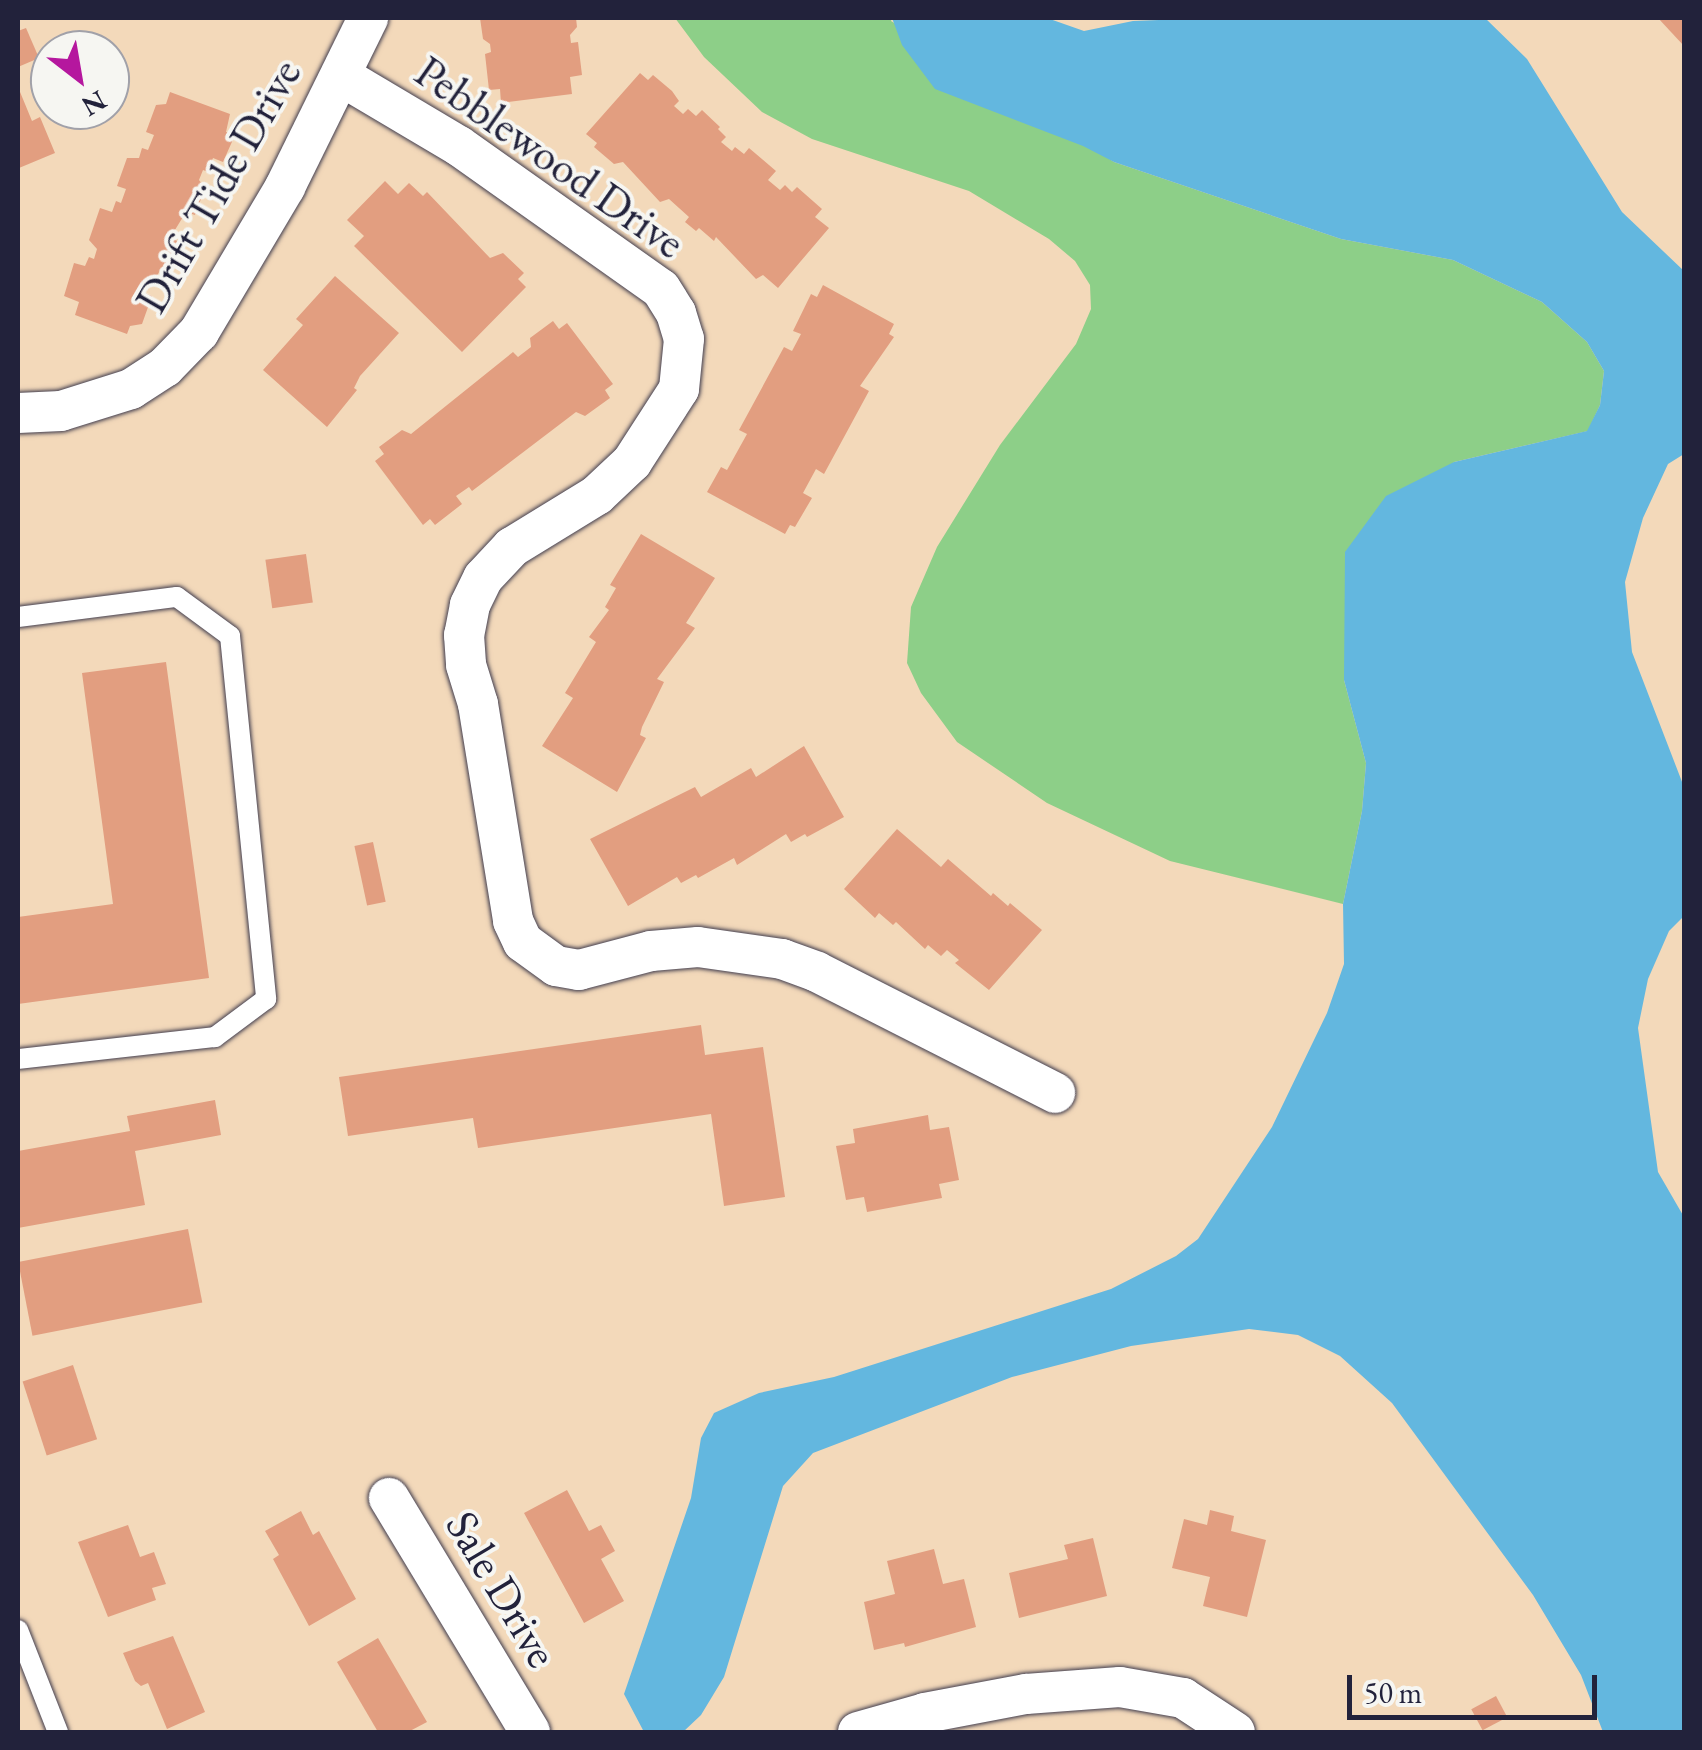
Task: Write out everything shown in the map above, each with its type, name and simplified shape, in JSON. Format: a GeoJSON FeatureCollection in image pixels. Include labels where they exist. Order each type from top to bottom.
{"type":"FeatureCollection","features":[{"type":"Feature","properties":{"kind":"street","name":"Drift Tide Drive"},"geometry":{"type":"LineString","coordinates":[[18,412],[61,411],[131,390],[165,367],[199,332],[285,187],[368,18]]}},
{"type":"Feature","properties":{"kind":"street","name":"Pebblewood Drive"},"geometry":{"type":"LineString","coordinates":[[341,76],[459,146],[661,289],[676,312],[684,340],[684,368],[678,389],[644,445],[597,496],[503,555],[483,578],[470,605],[464,635],[466,665],[478,704],[513,922],[523,942],[556,966],[579,970],[651,952],[698,947],[782,959],[817,972],[1054,1094]]}},
{"type":"Feature","properties":{"kind":"street","name":"Sale Drive"},"geometry":{"type":"LineString","coordinates":[[390,1498],[530,1732]]}},
{"type":"Feature","properties":{"kind":"street"},"geometry":{"type":"LineString","coordinates":[[858,1732],[924,1712],[1026,1694],[1120,1687],[1182,1698],[1235,1732]]}},
{"type":"Feature","properties":{"kind":"lane"},"geometry":{"type":"LineString","coordinates":[[18,618],[177,598],[230,636],[266,999],[215,1037],[18,1059]]}},
{"type":"Feature","properties":{"kind":"lane"},"geometry":{"type":"LineString","coordinates":[[18,1630],[58,1732]]}},
{"type":"Feature","properties":{"kind":"green space"},"geometry":{"type":"Polygon","coordinates":[[[675,18],[892,18],[891,21],[1114,162],[1341,239],[1453,260],[1542,302],[1587,342],[1604,371],[1600,405],[1588,431],[1454,462],[1344,680],[1366,763],[1362,811],[1343,904],[1170,861],[1047,803],[957,742],[921,693],[907,663],[911,607],[937,547],[1000,445],[1076,344],[1091,309],[1090,285],[1075,261],[1049,239],[969,191],[812,139],[762,112],[704,57],[675,18]]]}},
{"type":"Feature","properties":{"kind":"water"},"geometry":{"type":"Polygon","coordinates":[[[892,18],[1047,18],[1084,31],[1133,21],[1210,18],[1485,18],[1527,59],[1622,212],[1684,271],[1684,454],[1668,464],[1643,518],[1625,582],[1632,652],[1684,787],[1684,916],[1669,931],[1648,979],[1638,1028],[1658,1172],[1684,1217],[1684,1732],[1603,1732],[1581,1675],[1533,1595],[1392,1403],[1340,1356],[1298,1335],[1249,1329],[1131,1346],[1012,1377],[813,1453],[783,1486],[724,1677],[701,1715],[683,1732],[644,1732],[624,1694],[691,1498],[701,1438],[714,1413],[759,1393],[834,1377],[1111,1289],[1176,1256],[1198,1239],[1272,1127],[1327,1013],[1344,964],[1343,904],[1362,811],[1366,763],[1344,680],[1345,552],[1386,496],[1454,462],[1587,431],[1600,405],[1604,371],[1587,342],[1542,302],[1453,260],[1341,239],[1114,162],[1083,146],[935,89],[902,45],[892,18]]]}},
{"type":"Feature","properties":{"kind":"building"},"geometry":{"type":"Polygon","coordinates":[[[480,18],[576,18],[577,27],[570,35],[571,43],[578,42],[582,75],[570,77],[572,94],[501,103],[500,89],[489,90],[485,54],[491,52],[490,44],[483,39],[480,18]]]}},
{"type":"Feature","properties":{"kind":"building"},"geometry":{"type":"Polygon","coordinates":[[[1658,18],[1684,18],[1684,46],[1658,18]]]}},
{"type":"Feature","properties":{"kind":"building"},"geometry":{"type":"Polygon","coordinates":[[[26,28],[30,37],[30,62],[18,67],[18,31],[26,28]]]}},
{"type":"Feature","properties":{"kind":"building"},"geometry":{"type":"Polygon","coordinates":[[[640,73],[648,80],[653,75],[672,91],[679,101],[674,106],[683,114],[688,109],[696,116],[702,110],[720,127],[726,137],[721,142],[732,151],[735,147],[744,154],[749,148],[776,171],[768,180],[780,190],[785,185],[792,192],[797,187],[822,209],[815,217],[829,228],[778,288],[763,275],[756,279],[716,237],[714,241],[699,228],[696,231],[685,222],[689,217],[669,199],[660,202],[623,162],[614,164],[594,147],[597,143],[586,134],[640,73]]]}},
{"type":"Feature","properties":{"kind":"building"},"geometry":{"type":"Polygon","coordinates":[[[18,87],[30,116],[30,130],[45,130],[55,153],[19,168],[18,87]]]}},
{"type":"Feature","properties":{"kind":"building"},"geometry":{"type":"Polygon","coordinates":[[[170,92],[230,114],[226,132],[235,135],[223,162],[213,158],[208,172],[203,170],[199,180],[205,188],[195,215],[186,212],[170,238],[180,242],[171,270],[162,267],[154,281],[148,279],[143,292],[152,296],[142,324],[130,326],[127,334],[75,315],[79,302],[64,296],[74,263],[85,266],[89,257],[94,259],[97,249],[89,240],[100,208],[112,212],[116,201],[121,203],[126,189],[117,186],[127,158],[139,158],[142,148],[148,150],[154,135],[146,132],[156,105],[166,104],[170,92]]]}},
{"type":"Feature","properties":{"kind":"building"},"geometry":{"type":"Polygon","coordinates":[[[385,181],[398,194],[409,183],[423,196],[427,192],[490,258],[503,253],[524,273],[518,279],[526,287],[462,352],[354,246],[364,236],[347,220],[385,181]]]}},
{"type":"Feature","properties":{"kind":"building"},"geometry":{"type":"Polygon","coordinates":[[[335,276],[399,333],[360,376],[354,388],[357,390],[327,427],[263,370],[303,325],[296,319],[335,276]]]}},
{"type":"Feature","properties":{"kind":"building"},"geometry":{"type":"Polygon","coordinates":[[[823,285],[894,324],[889,334],[894,337],[860,386],[869,391],[824,474],[816,469],[803,493],[812,498],[795,527],[790,525],[785,534],[707,492],[721,467],[727,470],[747,434],[739,430],[784,347],[792,351],[801,334],[793,331],[811,294],[817,297],[823,285]]]}},
{"type":"Feature","properties":{"kind":"building"},"geometry":{"type":"Polygon","coordinates":[[[553,321],[559,329],[567,323],[613,384],[605,390],[610,398],[585,416],[576,412],[472,491],[469,487],[456,496],[462,504],[435,525],[430,519],[423,525],[375,461],[384,454],[379,447],[402,430],[411,434],[513,352],[518,357],[531,347],[530,338],[553,321]]]}},
{"type":"Feature","properties":{"kind":"building"},"geometry":{"type":"Polygon","coordinates":[[[641,534],[715,578],[686,623],[695,628],[657,679],[664,682],[642,727],[640,735],[646,738],[617,792],[542,746],[573,698],[565,693],[596,642],[589,637],[609,610],[605,607],[616,588],[610,585],[641,534]]]}},
{"type":"Feature","properties":{"kind":"building"},"geometry":{"type":"Polygon","coordinates":[[[306,554],[313,603],[272,608],[265,560],[306,554]]]}},
{"type":"Feature","properties":{"kind":"building"},"geometry":{"type":"Polygon","coordinates":[[[166,662],[209,978],[18,1004],[18,917],[113,904],[82,673],[166,662]]]}},
{"type":"Feature","properties":{"kind":"building"},"geometry":{"type":"Polygon","coordinates":[[[804,746],[844,817],[791,842],[786,834],[737,865],[734,858],[698,878],[696,875],[681,883],[677,877],[628,906],[590,839],[695,787],[701,797],[751,768],[756,777],[804,746]]]}},
{"type":"Feature","properties":{"kind":"building"},"geometry":{"type":"Polygon","coordinates":[[[897,829],[941,867],[948,859],[991,896],[993,893],[1008,906],[1010,903],[1042,930],[989,990],[955,963],[959,960],[947,950],[941,956],[928,945],[925,949],[896,922],[893,925],[879,913],[875,918],[844,889],[897,829]]]}},
{"type":"Feature","properties":{"kind":"building"},"geometry":{"type":"Polygon","coordinates":[[[373,842],[386,902],[367,906],[354,846],[373,842]]]}},
{"type":"Feature","properties":{"kind":"building"},"geometry":{"type":"Polygon","coordinates":[[[701,1025],[705,1055],[763,1047],[785,1197],[724,1206],[711,1114],[478,1148],[473,1118],[348,1136],[339,1077],[701,1025]]]}},
{"type":"Feature","properties":{"kind":"building"},"geometry":{"type":"Polygon","coordinates":[[[215,1100],[221,1135],[135,1151],[145,1205],[18,1228],[18,1151],[130,1131],[127,1116],[215,1100]]]}},
{"type":"Feature","properties":{"kind":"building"},"geometry":{"type":"Polygon","coordinates":[[[928,1115],[930,1130],[949,1127],[959,1180],[939,1184],[942,1198],[867,1212],[864,1197],[846,1200],[836,1146],[855,1143],[853,1129],[928,1115]]]}},
{"type":"Feature","properties":{"kind":"building"},"geometry":{"type":"Polygon","coordinates":[[[188,1229],[202,1303],[32,1336],[18,1262],[188,1229]]]}},
{"type":"Feature","properties":{"kind":"building"},"geometry":{"type":"Polygon","coordinates":[[[73,1365],[97,1439],[47,1456],[23,1381],[73,1365]]]}},
{"type":"Feature","properties":{"kind":"building"},"geometry":{"type":"Polygon","coordinates":[[[567,1490],[589,1531],[601,1525],[615,1551],[601,1559],[624,1601],[584,1623],[524,1513],[567,1490]]]}},
{"type":"Feature","properties":{"kind":"building"},"geometry":{"type":"Polygon","coordinates":[[[1210,1510],[1234,1516],[1231,1531],[1266,1540],[1247,1617],[1203,1606],[1210,1577],[1172,1568],[1184,1519],[1207,1525],[1210,1510]]]}},
{"type":"Feature","properties":{"kind":"building"},"geometry":{"type":"Polygon","coordinates":[[[301,1511],[313,1535],[319,1531],[356,1599],[309,1626],[273,1559],[279,1555],[265,1531],[301,1511]]]}},
{"type":"Feature","properties":{"kind":"building"},"geometry":{"type":"Polygon","coordinates":[[[128,1525],[140,1557],[154,1552],[166,1584],[152,1588],[156,1600],[108,1617],[78,1542],[128,1525]]]}},
{"type":"Feature","properties":{"kind":"building"},"geometry":{"type":"Polygon","coordinates":[[[1093,1538],[1107,1596],[1019,1618],[1009,1573],[1068,1559],[1064,1545],[1093,1538]]]}},
{"type":"Feature","properties":{"kind":"building"},"geometry":{"type":"Polygon","coordinates":[[[934,1549],[943,1584],[964,1579],[976,1627],[905,1647],[904,1643],[874,1650],[864,1602],[895,1594],[887,1561],[934,1549]]]}},
{"type":"Feature","properties":{"kind":"building"},"geometry":{"type":"Polygon","coordinates":[[[173,1636],[205,1712],[167,1729],[148,1683],[141,1686],[135,1681],[123,1653],[173,1636]]]}},
{"type":"Feature","properties":{"kind":"building"},"geometry":{"type":"Polygon","coordinates":[[[378,1638],[427,1722],[408,1732],[378,1732],[337,1662],[378,1638]]]}},
{"type":"Feature","properties":{"kind":"building"},"geometry":{"type":"Polygon","coordinates":[[[1496,1696],[1507,1717],[1483,1730],[1471,1709],[1496,1696]]]}}]}
